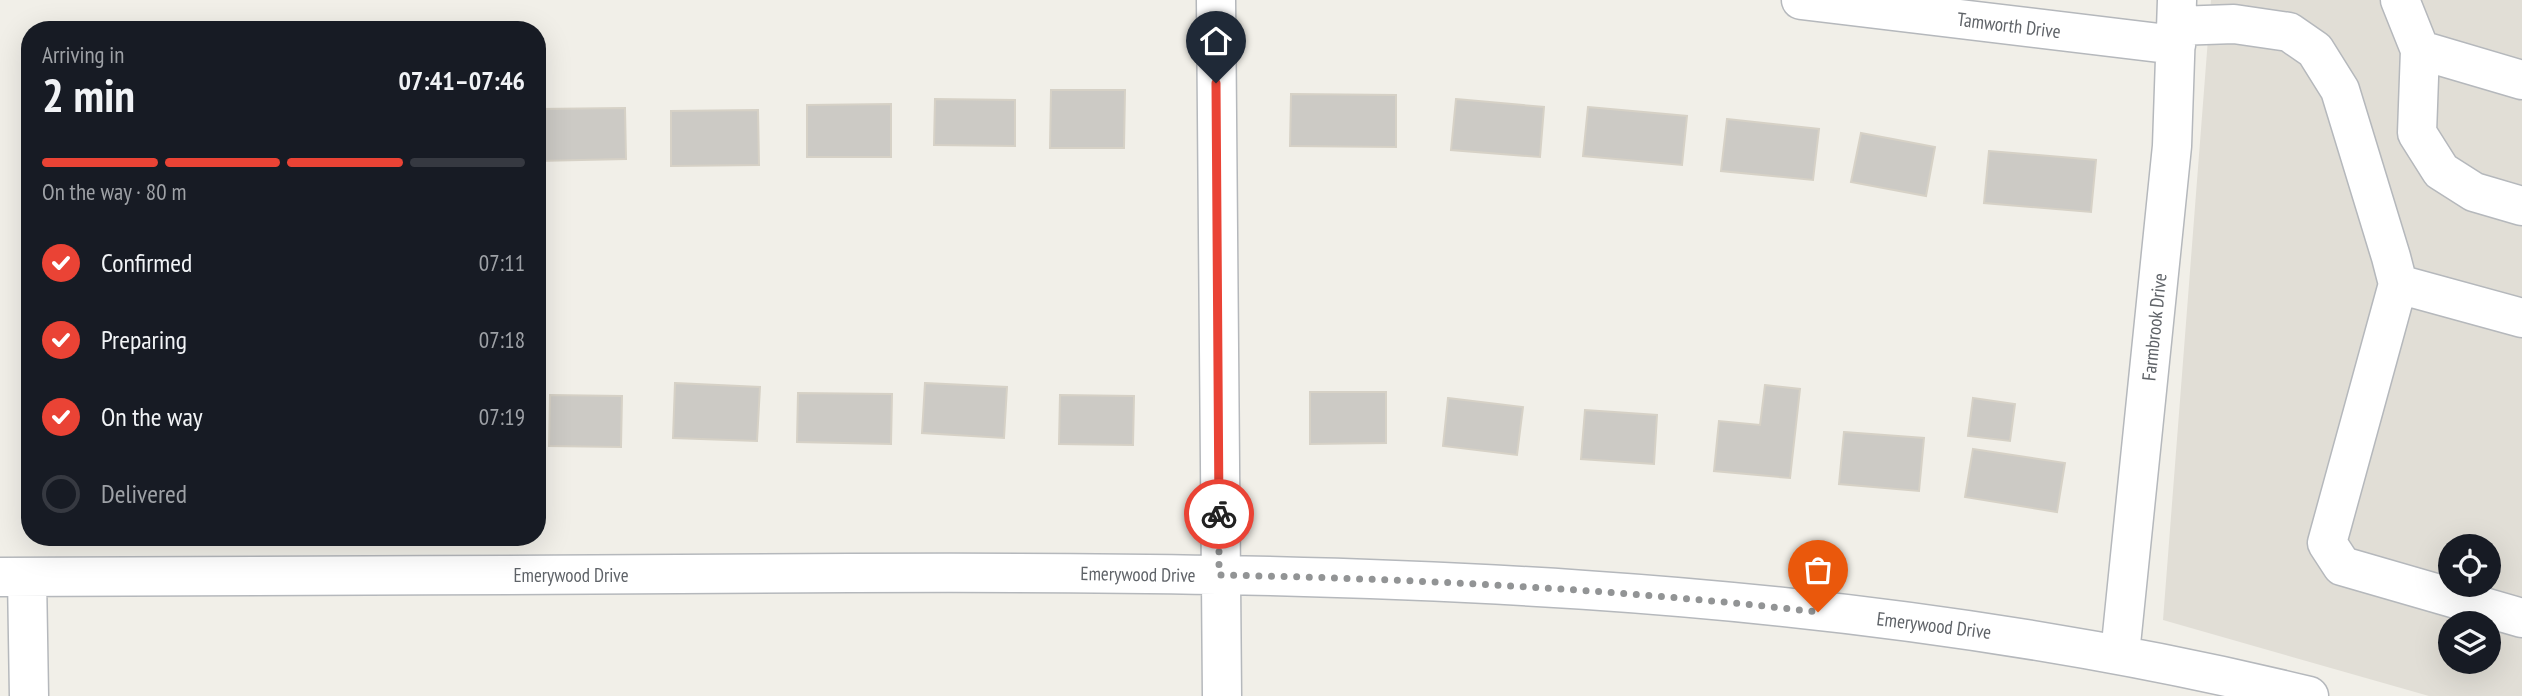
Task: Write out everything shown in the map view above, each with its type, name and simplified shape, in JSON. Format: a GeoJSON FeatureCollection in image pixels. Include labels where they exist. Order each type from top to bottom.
{"type":"FeatureCollection","features":[{"type":"Feature","properties":{"kind":"street"},"geometry":{"type":"LineString","coordinates":[[1216,0],[1222,696]]}},
{"type":"Feature","properties":{"kind":"street","name":"Tamworth Drive"},"geometry":{"type":"LineString","coordinates":[[1801,0],[2176,24],[2234,24],[2289,32],[2315,50],[2340,90],[2399,284]]}},
{"type":"Feature","properties":{"kind":"street"},"geometry":{"type":"LineString","coordinates":[[2400,0],[2420,50],[2417,133],[2441,171],[2474,192],[2522,206]]}},
{"type":"Feature","properties":{"kind":"street","name":"Farmbrook Drive"},"geometry":{"type":"LineString","coordinates":[[2120,654],[2172,146],[2176,24]]}},
{"type":"Feature","properties":{"kind":"street"},"geometry":{"type":"LineString","coordinates":[[2420,50],[2522,80]]}},
{"type":"Feature","properties":{"kind":"street"},"geometry":{"type":"LineString","coordinates":[[2522,318],[2399,284],[2327,542],[2342,566],[2522,618]]}},
{"type":"Feature","properties":{"kind":"street","name":"Emerywood Drive"},"geometry":{"type":"LineString","coordinates":[[13,577],[1043,573],[1446,580],[1684,596],[2005,633],[2190,667],[2309,696]]}},
{"type":"Feature","properties":{"kind":"street"},"geometry":{"type":"LineString","coordinates":[[13,577],[29,696]]}},
{"type":"Feature","properties":{"kind":"shaded area"},"geometry":{"type":"Polygon","coordinates":[[[2211,0],[2522,0],[2522,696],[2429,696],[2163,620],[2211,0]]]}},
{"type":"Feature","properties":{"kind":"building"},"geometry":{"type":"Polygon","coordinates":[[[1051,90],[1125,90],[1124,148],[1050,148],[1051,90]]]}},
{"type":"Feature","properties":{"kind":"building"},"geometry":{"type":"Polygon","coordinates":[[[1291,94],[1396,95],[1396,147],[1290,146],[1291,94]]]}},
{"type":"Feature","properties":{"kind":"building"},"geometry":{"type":"Polygon","coordinates":[[[935,99],[1015,100],[1015,146],[934,145],[935,99]]]}},
{"type":"Feature","properties":{"kind":"building"},"geometry":{"type":"Polygon","coordinates":[[[1456,99],[1544,107],[1540,157],[1451,150],[1456,99]]]}},
{"type":"Feature","properties":{"kind":"building"},"geometry":{"type":"Polygon","coordinates":[[[891,104],[891,157],[807,157],[807,105],[891,104]]]}},
{"type":"Feature","properties":{"kind":"building"},"geometry":{"type":"Polygon","coordinates":[[[1588,107],[1687,116],[1682,165],[1583,156],[1588,107]]]}},
{"type":"Feature","properties":{"kind":"building"},"geometry":{"type":"Polygon","coordinates":[[[625,108],[626,159],[546,161],[546,109],[625,108]]]}},
{"type":"Feature","properties":{"kind":"building"},"geometry":{"type":"Polygon","coordinates":[[[758,110],[759,165],[671,166],[671,111],[758,110]]]}},
{"type":"Feature","properties":{"kind":"building"},"geometry":{"type":"Polygon","coordinates":[[[1727,119],[1819,129],[1813,180],[1721,171],[1727,119]]]}},
{"type":"Feature","properties":{"kind":"building"},"geometry":{"type":"Polygon","coordinates":[[[1861,133],[1935,147],[1926,196],[1851,182],[1861,133]]]}},
{"type":"Feature","properties":{"kind":"building"},"geometry":{"type":"Polygon","coordinates":[[[1989,151],[2096,160],[2091,212],[1984,203],[1989,151]]]}},
{"type":"Feature","properties":{"kind":"building"},"geometry":{"type":"Polygon","coordinates":[[[675,383],[760,387],[757,441],[673,438],[675,383]]]}},
{"type":"Feature","properties":{"kind":"building"},"geometry":{"type":"Polygon","coordinates":[[[925,383],[1007,387],[1004,438],[922,433],[925,383]]]}},
{"type":"Feature","properties":{"kind":"building"},"geometry":{"type":"Polygon","coordinates":[[[1765,385],[1800,389],[1790,478],[1714,471],[1719,421],[1760,425],[1765,385]]]}},
{"type":"Feature","properties":{"kind":"building"},"geometry":{"type":"Polygon","coordinates":[[[1310,392],[1386,392],[1386,443],[1310,444],[1310,392]]]}},
{"type":"Feature","properties":{"kind":"building"},"geometry":{"type":"Polygon","coordinates":[[[798,393],[892,394],[891,444],[797,442],[798,393]]]}},
{"type":"Feature","properties":{"kind":"building"},"geometry":{"type":"Polygon","coordinates":[[[550,395],[622,396],[621,447],[549,446],[550,395]]]}},
{"type":"Feature","properties":{"kind":"building"},"geometry":{"type":"Polygon","coordinates":[[[1060,395],[1134,396],[1133,445],[1059,444],[1060,395]]]}},
{"type":"Feature","properties":{"kind":"building"},"geometry":{"type":"Polygon","coordinates":[[[1448,398],[1523,407],[1517,455],[1443,446],[1448,398]]]}},
{"type":"Feature","properties":{"kind":"building"},"geometry":{"type":"Polygon","coordinates":[[[1973,398],[2015,404],[2010,441],[1968,436],[1973,398]]]}},
{"type":"Feature","properties":{"kind":"building"},"geometry":{"type":"Polygon","coordinates":[[[1585,410],[1657,415],[1654,464],[1581,459],[1585,410]]]}},
{"type":"Feature","properties":{"kind":"building"},"geometry":{"type":"Polygon","coordinates":[[[1844,432],[1924,438],[1919,491],[1839,484],[1844,432]]]}},
{"type":"Feature","properties":{"kind":"building"},"geometry":{"type":"Polygon","coordinates":[[[1973,449],[2065,463],[2057,512],[1965,497],[1973,449]]]}},
{"type":"Feature","properties":{"kind":"way so far"},"geometry":{"type":"LineString","coordinates":[[1219,514],[1219,575],[1446,580],[1684,596],[1818,612]]}},
{"type":"Feature","properties":{"kind":"route"},"geometry":{"type":"LineString","coordinates":[[1216,83],[1219,514]]}}]}
